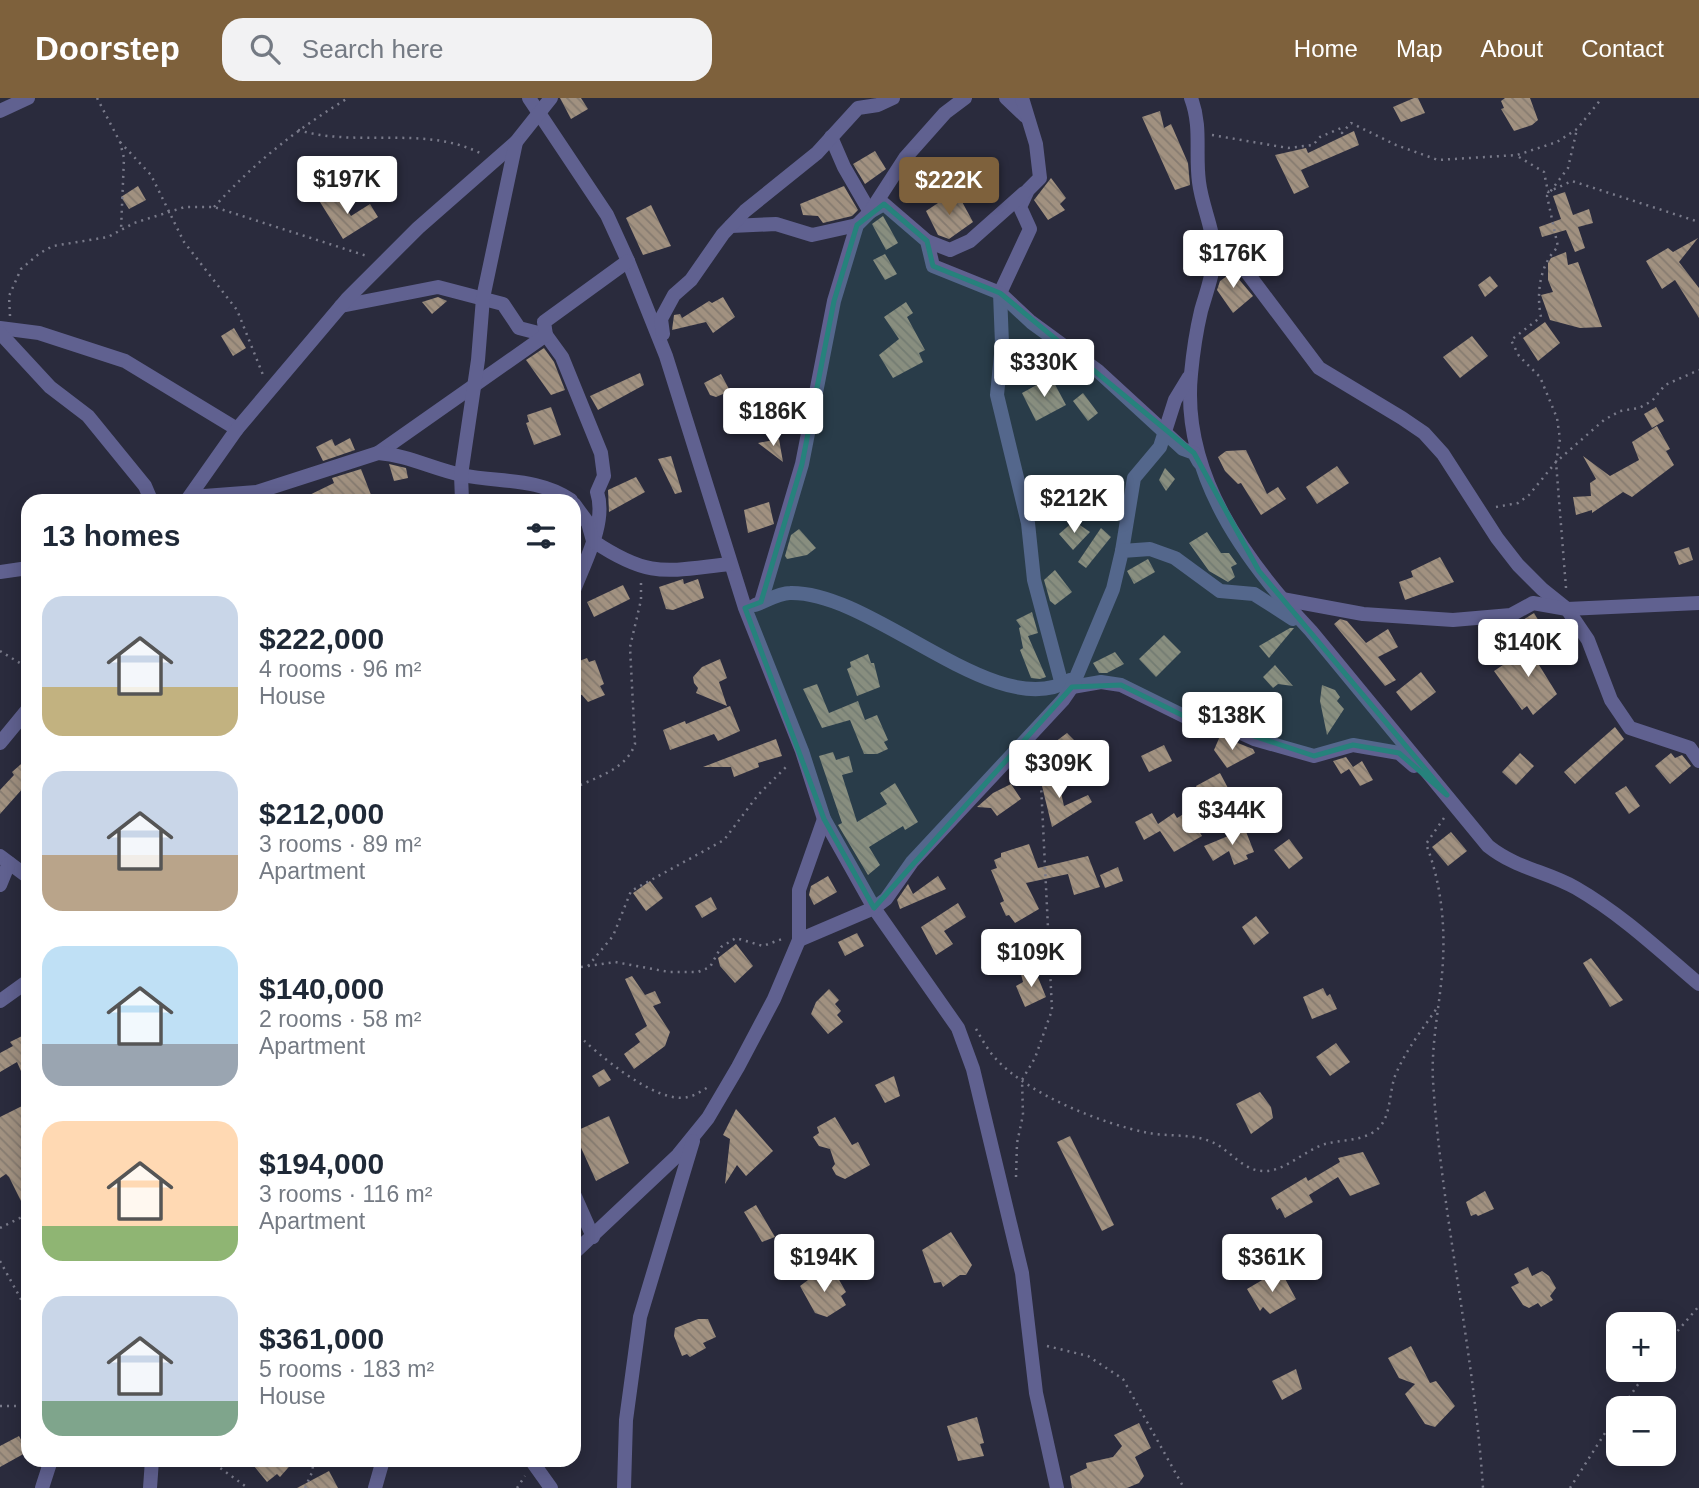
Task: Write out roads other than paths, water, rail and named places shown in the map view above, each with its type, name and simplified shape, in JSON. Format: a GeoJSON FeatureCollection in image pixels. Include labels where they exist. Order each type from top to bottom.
{"type":"FeatureCollection","features":[{"type":"Feature","properties":{"kind":"street"},"geometry":{"type":"LineString","coordinates":[[0,111],[28,98]]}},
{"type":"Feature","properties":{"kind":"street"},"geometry":{"type":"LineString","coordinates":[[529,98],[607,215],[628,261],[666,356],[745,608],[802,751],[824,818],[874,908],[958,1028],[973,1069],[1022,1273],[1027,1340],[1058,1488]]}},
{"type":"Feature","properties":{"kind":"street"},"geometry":{"type":"LineString","coordinates":[[192,494],[237,429],[341,306],[384,262],[516,142],[537,112],[551,98]]}},
{"type":"Feature","properties":{"kind":"street"},"geometry":{"type":"LineString","coordinates":[[666,356],[661,319],[674,295],[691,280],[731,226],[760,197],[817,153],[858,108],[868,102],[893,98]]}},
{"type":"Feature","properties":{"kind":"street"},"geometry":{"type":"LineString","coordinates":[[761,603],[802,464],[834,301],[857,225],[870,212],[905,158],[945,113],[965,98]]}},
{"type":"Feature","properties":{"kind":"street"},"geometry":{"type":"LineString","coordinates":[[1006,98],[1027,117]]}},
{"type":"Feature","properties":{"kind":"street"},"geometry":{"type":"LineString","coordinates":[[870,212],[884,204],[927,241],[950,250],[970,241],[1040,178],[1040,163],[1022,98]]}},
{"type":"Feature","properties":{"kind":"street"},"geometry":{"type":"LineString","coordinates":[[1191,98],[1200,134],[1199,181],[1213,237],[1214,259],[1197,328],[1190,376],[1189,417],[1202,466]]}},
{"type":"Feature","properties":{"kind":"street"},"geometry":{"type":"LineString","coordinates":[[831,137],[844,167],[870,212]]}},
{"type":"Feature","properties":{"kind":"street"},"geometry":{"type":"LineString","coordinates":[[463,494],[461,475],[483,298],[516,142]]}},
{"type":"Feature","properties":{"kind":"street"},"geometry":{"type":"LineString","coordinates":[[1028,190],[1020,207],[1030,229],[1000,293],[1002,344],[997,395],[1028,523],[1034,580],[1070,682]]}},
{"type":"Feature","properties":{"kind":"street"},"geometry":{"type":"LineString","coordinates":[[731,226],[776,224],[812,235],[857,225]]}},
{"type":"Feature","properties":{"kind":"street"},"geometry":{"type":"LineString","coordinates":[[1213,237],[1246,271],[1319,368],[1424,433],[1443,454],[1518,565],[1567,609],[1588,640],[1611,699],[1630,728],[1690,748],[1699,761]]}},
{"type":"Feature","properties":{"kind":"street"},"geometry":{"type":"LineString","coordinates":[[927,241],[933,266],[1000,293],[1031,322],[1098,371],[1183,449],[1194,453],[1241,545],[1282,599],[1451,801],[1502,857],[1518,866],[1570,884],[1598,901],[1699,984]]}},
{"type":"Feature","properties":{"kind":"street"},"geometry":{"type":"LineString","coordinates":[[581,572],[593,541],[601,504],[597,492],[604,476],[601,453],[562,357],[546,335],[544,322],[628,261]]}},
{"type":"Feature","properties":{"kind":"street"},"geometry":{"type":"LineString","coordinates":[[341,306],[438,287],[503,304],[519,328],[546,335]]}},
{"type":"Feature","properties":{"kind":"street"},"geometry":{"type":"LineString","coordinates":[[3,330],[39,333],[125,360],[237,429]]}},
{"type":"Feature","properties":{"kind":"street"},"geometry":{"type":"LineString","coordinates":[[3,330],[50,387],[88,416],[154,494]]}},
{"type":"Feature","properties":{"kind":"street"},"geometry":{"type":"LineString","coordinates":[[259,494],[378,453],[431,414],[473,389],[546,335]]}},
{"type":"Feature","properties":{"kind":"street"},"geometry":{"type":"LineString","coordinates":[[801,936],[874,908],[886,899],[912,862],[1070,682],[1113,589],[1134,478],[1160,447],[1175,400],[1190,376]]}},
{"type":"Feature","properties":{"kind":"street"},"geometry":{"type":"LineString","coordinates":[[378,453],[394,454],[461,475],[522,480],[554,494]]}},
{"type":"Feature","properties":{"kind":"street"},"geometry":{"type":"LineString","coordinates":[[145,486],[148,494]]}},
{"type":"Feature","properties":{"kind":"street"},"geometry":{"type":"LineString","coordinates":[[581,514],[588,523],[593,541],[634,565],[656,571],[730,564]]}},
{"type":"Feature","properties":{"kind":"street"},"geometry":{"type":"LineString","coordinates":[[1122,551],[1150,549],[1175,558],[1220,591],[1254,594],[1311,631]]}},
{"type":"Feature","properties":{"kind":"street"},"geometry":{"type":"LineString","coordinates":[[0,572],[21,569]]}},
{"type":"Feature","properties":{"kind":"street"},"geometry":{"type":"LineString","coordinates":[[745,608],[786,593],[805,593],[844,604],[897,630],[941,657],[1017,689],[1070,682],[1121,685],[1200,724],[1230,727],[1254,739],[1314,755],[1353,745],[1399,753],[1451,801]]}},
{"type":"Feature","properties":{"kind":"street"},"geometry":{"type":"LineString","coordinates":[[1282,599],[1363,614],[1453,621],[1511,615],[1533,603],[1567,609],[1699,603]]}},
{"type":"Feature","properties":{"kind":"street"},"geometry":{"type":"LineString","coordinates":[[0,743],[21,718]]}},
{"type":"Feature","properties":{"kind":"street"},"geometry":{"type":"LineString","coordinates":[[581,1247],[695,1136],[728,1084],[774,999],[801,936],[799,890],[824,818]]}},
{"type":"Feature","properties":{"kind":"street"},"geometry":{"type":"LineString","coordinates":[[0,885],[4,860],[21,872]]}},
{"type":"Feature","properties":{"kind":"street"},"geometry":{"type":"LineString","coordinates":[[0,1001],[21,986]]}},
{"type":"Feature","properties":{"kind":"street"},"geometry":{"type":"LineString","coordinates":[[624,1488],[627,1407],[640,1317],[695,1136]]}},
{"type":"Feature","properties":{"kind":"street"},"geometry":{"type":"LineString","coordinates":[[581,1212],[593,1237]]}},
{"type":"Feature","properties":{"kind":"street"},"geometry":{"type":"LineString","coordinates":[[42,1488],[49,1467]]}},
{"type":"Feature","properties":{"kind":"street"},"geometry":{"type":"LineString","coordinates":[[150,1488],[152,1467]]}},
{"type":"Feature","properties":{"kind":"street"},"geometry":{"type":"LineString","coordinates":[[375,1488],[381,1467]]}},
{"type":"Feature","properties":{"kind":"street"},"geometry":{"type":"LineString","coordinates":[[536,1467],[551,1488]]}}]}
